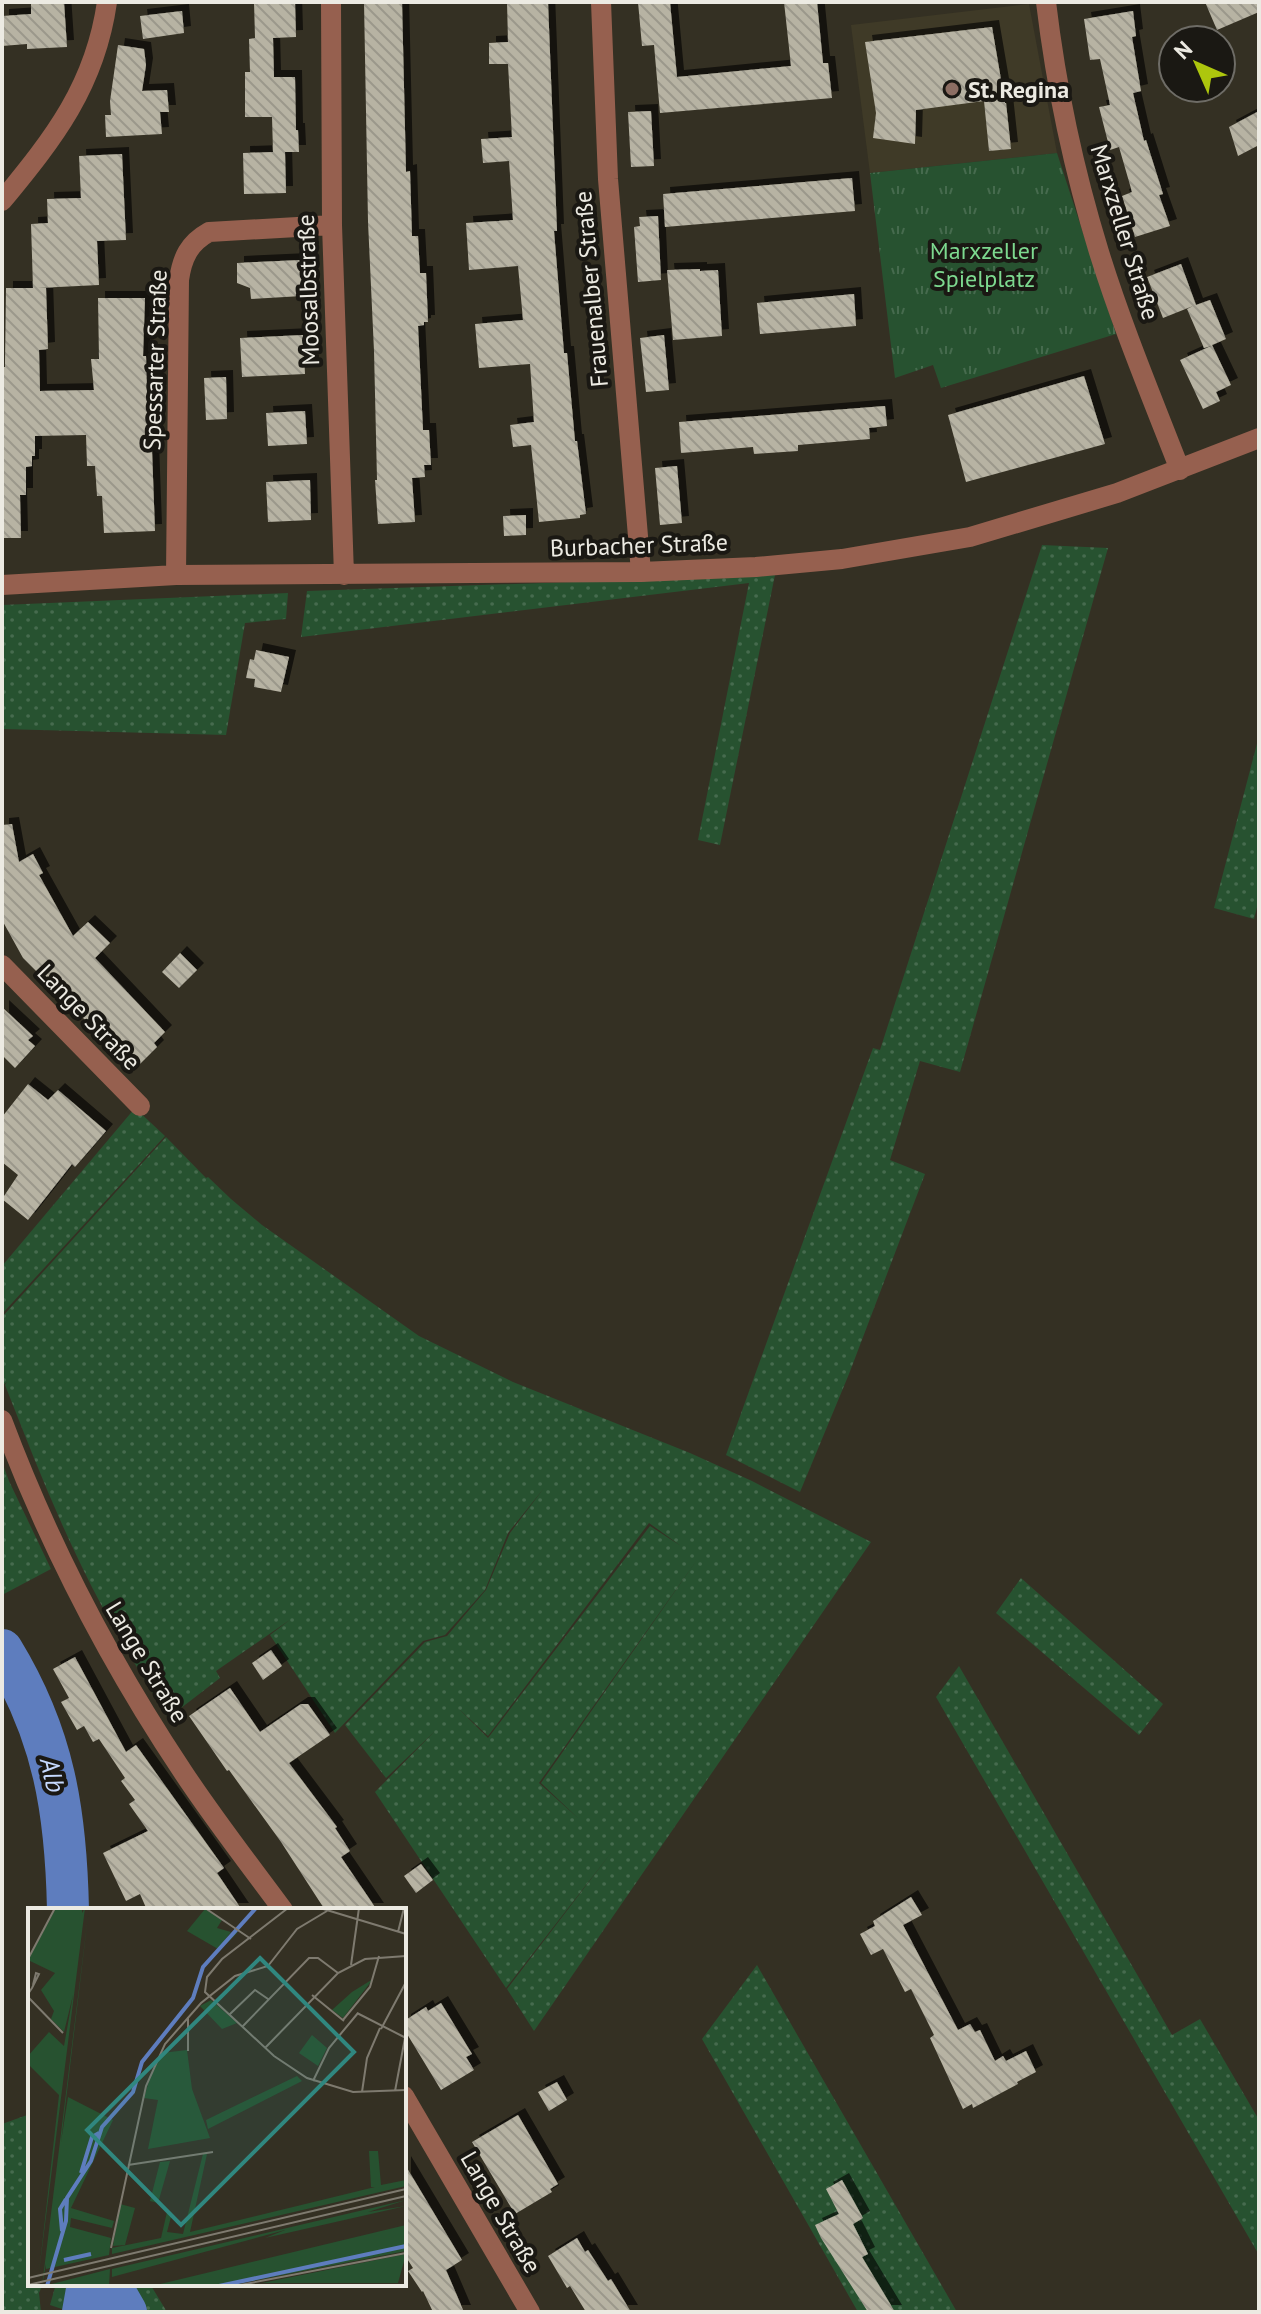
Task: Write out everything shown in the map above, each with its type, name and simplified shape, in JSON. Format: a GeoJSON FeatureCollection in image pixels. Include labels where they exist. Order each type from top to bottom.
{"type":"FeatureCollection","features":[{"type":"Feature","properties":{"kind":"street"},"geometry":{"type":"LineString","coordinates":[[2,201],[46,148],[70,110],[100,39],[107,2]]}},
{"type":"Feature","properties":{"kind":"street","name":"Moosalbstraße"},"geometry":{"type":"LineString","coordinates":[[331,2],[332,225],[344,575]]}},
{"type":"Feature","properties":{"kind":"street","name":"Frauenalber Straße"},"geometry":{"type":"LineString","coordinates":[[601,2],[608,179],[641,572]]}},
{"type":"Feature","properties":{"kind":"street","name":"Marxzeller Straße"},"geometry":{"type":"LineString","coordinates":[[1046,2],[1070,140],[1099,251],[1180,470]]}},
{"type":"Feature","properties":{"kind":"street","name":"Spessarter Straße"},"geometry":{"type":"LineString","coordinates":[[176,575],[179,280],[187,251],[198,238],[209,232],[332,225]]}},
{"type":"Feature","properties":{"kind":"street","name":"Burbacher Straße"},"geometry":{"type":"LineString","coordinates":[[2,585],[176,575],[641,572],[756,567],[842,559],[970,537],[1117,493],[1259,438]]}},
{"type":"Feature","properties":{"kind":"street","name":"Lange Straße"},"geometry":{"type":"LineString","coordinates":[[2,965],[140,1106]]}},
{"type":"Feature","properties":{"kind":"street","name":"Lange Straße"},"geometry":{"type":"LineString","coordinates":[[2,1420],[37,1510],[102,1639],[183,1773],[282,1908]]}},
{"type":"Feature","properties":{"kind":"street","name":"Lange Straße"},"geometry":{"type":"LineString","coordinates":[[406,2099],[530,2312]]}},
{"type":"Feature","properties":{"kind":"shaded area","name":"St. Regina"},"geometry":{"type":"Polygon","coordinates":[[[1029,4],[1057,153],[870,173],[851,25],[1029,4]]]}},
{"type":"Feature","properties":{"kind":"green space","name":"Marxzeller Spielplatz"},"geometry":{"type":"Polygon","coordinates":[[[1057,153],[1116,334],[941,388],[933,365],[895,378],[870,173],[1057,153]]]}},
{"type":"Feature","properties":{"kind":"green space"},"geometry":{"type":"Polygon","coordinates":[[[1042,545],[1108,548],[960,1072],[920,1061],[890,1160],[925,1174],[849,1374],[800,1492],[726,1455],[873,1048],[880,1050],[1042,545]]]}},
{"type":"Feature","properties":{"kind":"green space"},"geometry":{"type":"Polygon","coordinates":[[[775,575],[720,845],[698,840],[749,583],[301,637],[307,591],[775,575]]]}},
{"type":"Feature","properties":{"kind":"green space"},"geometry":{"type":"Polygon","coordinates":[[[288,593],[286,619],[245,623],[226,735],[2,729],[2,605],[288,593]]]}},
{"type":"Feature","properties":{"kind":"green space"},"geometry":{"type":"Polygon","coordinates":[[[1259,736],[1259,899],[1254,919],[1214,908],[1259,736]]]}},
{"type":"Feature","properties":{"kind":"green space"},"geometry":{"type":"Polygon","coordinates":[[[135,1108],[165,1136],[2,1314],[2,1266],[135,1108]]]}},
{"type":"Feature","properties":{"kind":"green space"},"geometry":{"type":"Polygon","coordinates":[[[166,1137],[206,1178],[262,1225],[419,1336],[513,1382],[752,1481],[871,1542],[534,2031],[507,1989],[614,1849],[506,1988],[375,1792],[435,1731],[386,1778],[345,1725],[425,1642],[447,1636],[486,1590],[510,1533],[544,1488],[508,1533],[485,1590],[445,1635],[423,1641],[335,1733],[270,1635],[291,1619],[216,1671],[220,1678],[168,1718],[112,1625],[82,1567],[32,1454],[5,1385],[7,1382],[3,1385],[2,1317],[166,1137]],[[649,1523],[488,1736],[458,1708],[488,1738],[650,1526],[681,1546],[649,1523]],[[699,1557],[539,1783],[579,1819],[541,1783],[699,1557]]]}},
{"type":"Feature","properties":{"kind":"green space"},"geometry":{"type":"Polygon","coordinates":[[[2,1462],[51,1569],[2,1595],[2,1462]]]}},
{"type":"Feature","properties":{"kind":"green space"},"geometry":{"type":"Polygon","coordinates":[[[1021,1578],[1163,1704],[1139,1735],[996,1613],[1021,1578]]]}},
{"type":"Feature","properties":{"kind":"green space"},"geometry":{"type":"Polygon","coordinates":[[[959,1666],[1172,2035],[1200,2019],[1259,2120],[1259,2255],[936,1697],[959,1666]]]}},
{"type":"Feature","properties":{"kind":"green space"},"geometry":{"type":"Polygon","coordinates":[[[757,1965],[957,2312],[858,2312],[702,2039],[757,1965]]]}},
{"type":"Feature","properties":{"kind":"green space"},"geometry":{"type":"Polygon","coordinates":[[[28,2115],[28,2286],[42,2286],[39,2293],[41,2312],[2,2312],[2,2124],[28,2115]]]}},
{"type":"Feature","properties":{"kind":"green space"},"geometry":{"type":"Polygon","coordinates":[[[55,2286],[151,2286],[167,2312],[63,2312],[50,2305],[55,2286]]]}},
{"type":"Feature","properties":{"kind":"building"},"geometry":{"type":"Polygon","coordinates":[[[31,2],[64,2],[67,47],[27,49],[27,44],[2,46],[2,16],[31,14],[31,2]]]}},
{"type":"Feature","properties":{"kind":"building"},"geometry":{"type":"Polygon","coordinates":[[[254,2],[295,2],[296,37],[273,38],[274,77],[295,77],[299,152],[285,152],[286,193],[244,194],[243,153],[273,152],[272,117],[245,117],[245,72],[250,72],[249,39],[255,38],[254,2]]]}},
{"type":"Feature","properties":{"kind":"building"},"geometry":{"type":"Polygon","coordinates":[[[364,2],[402,2],[406,172],[410,171],[412,236],[418,236],[420,273],[426,273],[428,322],[418,326],[423,430],[429,430],[431,465],[424,465],[425,477],[412,478],[415,522],[378,524],[364,2]]]}},
{"type":"Feature","properties":{"kind":"building"},"geometry":{"type":"Polygon","coordinates":[[[507,2],[548,2],[557,231],[554,231],[564,353],[567,353],[586,514],[580,515],[580,518],[539,522],[531,445],[513,447],[510,425],[534,422],[530,364],[479,368],[475,324],[523,320],[518,266],[469,270],[466,223],[513,220],[509,161],[483,163],[481,139],[512,137],[508,64],[489,64],[489,43],[508,42],[507,2]]]}},
{"type":"Feature","properties":{"kind":"building"},"geometry":{"type":"Polygon","coordinates":[[[638,2],[670,2],[677,77],[791,66],[784,2],[817,2],[823,63],[828,63],[832,98],[660,113],[654,45],[642,46],[638,2]]]}},
{"type":"Feature","properties":{"kind":"building"},"geometry":{"type":"Polygon","coordinates":[[[1205,2],[1259,2],[1259,12],[1231,24],[1214,24],[1205,2]]]}},
{"type":"Feature","properties":{"kind":"building"},"geometry":{"type":"Polygon","coordinates":[[[182,11],[184,33],[143,39],[140,16],[182,11]]]}},
{"type":"Feature","properties":{"kind":"building"},"geometry":{"type":"Polygon","coordinates":[[[1133,11],[1136,36],[1132,37],[1141,91],[1133,93],[1170,226],[1135,237],[1122,196],[1132,192],[1119,147],[1110,150],[1099,107],[1110,105],[1100,59],[1090,60],[1084,19],[1133,11]]]}},
{"type":"Feature","properties":{"kind":"building"},"geometry":{"type":"Polygon","coordinates":[[[992,27],[1011,149],[989,151],[984,101],[916,110],[915,144],[873,138],[876,113],[865,42],[992,27]]]}},
{"type":"Feature","properties":{"kind":"building"},"geometry":{"type":"Polygon","coordinates":[[[118,45],[144,49],[146,65],[142,91],[167,90],[169,112],[160,112],[162,134],[106,137],[105,115],[111,115],[118,45]]]}},
{"type":"Feature","properties":{"kind":"building"},"geometry":{"type":"Polygon","coordinates":[[[651,111],[654,166],[631,167],[628,112],[651,111]]]}},
{"type":"Feature","properties":{"kind":"building"},"geometry":{"type":"Polygon","coordinates":[[[1259,111],[1259,145],[1238,156],[1229,127],[1259,111]]]}},
{"type":"Feature","properties":{"kind":"building"},"geometry":{"type":"Polygon","coordinates":[[[122,154],[126,240],[97,241],[99,285],[38,288],[46,288],[48,349],[39,350],[40,391],[94,390],[91,359],[99,359],[98,298],[145,298],[143,356],[146,356],[148,423],[151,423],[155,531],[104,533],[102,496],[97,496],[95,466],[87,466],[86,435],[35,436],[35,456],[32,456],[32,466],[26,467],[26,495],[20,495],[21,538],[2,538],[2,367],[5,367],[6,288],[33,288],[31,224],[48,223],[47,199],[81,198],[79,156],[122,154]]]}},
{"type":"Feature","properties":{"kind":"building"},"geometry":{"type":"Polygon","coordinates":[[[852,178],[855,211],[665,227],[663,194],[852,178]]]}},
{"type":"Feature","properties":{"kind":"building"},"geometry":{"type":"Polygon","coordinates":[[[658,216],[661,280],[638,282],[634,227],[640,226],[639,217],[658,216]]]}},
{"type":"Feature","properties":{"kind":"building"},"geometry":{"type":"Polygon","coordinates":[[[301,260],[302,296],[251,299],[250,288],[237,283],[237,263],[301,260]]]}},
{"type":"Feature","properties":{"kind":"building"},"geometry":{"type":"Polygon","coordinates":[[[1181,264],[1196,305],[1210,300],[1226,339],[1212,345],[1231,385],[1216,392],[1220,401],[1203,409],[1180,360],[1211,346],[1204,348],[1187,309],[1193,306],[1163,318],[1147,277],[1181,264]]]}},
{"type":"Feature","properties":{"kind":"building"},"geometry":{"type":"Polygon","coordinates":[[[667,270],[718,270],[722,336],[673,340],[667,270]]]}},
{"type":"Feature","properties":{"kind":"building"},"geometry":{"type":"Polygon","coordinates":[[[854,294],[856,326],[760,334],[757,303],[854,294]]]}},
{"type":"Feature","properties":{"kind":"building"},"geometry":{"type":"Polygon","coordinates":[[[303,335],[305,374],[242,377],[240,338],[303,335]]]}},
{"type":"Feature","properties":{"kind":"building"},"geometry":{"type":"Polygon","coordinates":[[[664,335],[669,390],[646,392],[640,338],[664,335]]]}},
{"type":"Feature","properties":{"kind":"building"},"geometry":{"type":"Polygon","coordinates":[[[1084,376],[1105,444],[966,482],[948,415],[1084,376]]]}},
{"type":"Feature","properties":{"kind":"building"},"geometry":{"type":"Polygon","coordinates":[[[226,377],[227,419],[206,420],[204,378],[226,377]]]}},
{"type":"Feature","properties":{"kind":"building"},"geometry":{"type":"Polygon","coordinates":[[[885,406],[887,426],[869,428],[870,439],[798,445],[798,451],[754,454],[753,447],[681,453],[679,422],[885,406]]]}},
{"type":"Feature","properties":{"kind":"building"},"geometry":{"type":"Polygon","coordinates":[[[305,411],[307,444],[268,446],[266,413],[305,411]]]}},
{"type":"Feature","properties":{"kind":"building"},"geometry":{"type":"Polygon","coordinates":[[[677,466],[682,523],[660,525],[655,468],[677,466]]]}},
{"type":"Feature","properties":{"kind":"building"},"geometry":{"type":"Polygon","coordinates":[[[310,480],[311,520],[268,522],[266,482],[310,480]]]}},
{"type":"Feature","properties":{"kind":"building"},"geometry":{"type":"Polygon","coordinates":[[[526,515],[526,535],[504,536],[503,516],[526,515]]]}},
{"type":"Feature","properties":{"kind":"building"},"geometry":{"type":"Polygon","coordinates":[[[256,650],[289,657],[281,692],[254,687],[255,679],[246,678],[250,659],[254,660],[256,650]]]}},
{"type":"Feature","properties":{"kind":"building"},"geometry":{"type":"Polygon","coordinates":[[[12,824],[19,862],[33,854],[43,873],[39,875],[73,936],[88,922],[110,943],[95,958],[165,1032],[154,1043],[157,1047],[137,1067],[131,1066],[23,958],[2,920],[2,825],[12,824]]]}},
{"type":"Feature","properties":{"kind":"building"},"geometry":{"type":"Polygon","coordinates":[[[180,953],[197,970],[179,988],[162,972],[180,953]]]}},
{"type":"Feature","properties":{"kind":"building"},"geometry":{"type":"Polygon","coordinates":[[[2,1007],[33,1036],[28,1040],[35,1046],[15,1068],[2,1055],[2,1007]]]}},
{"type":"Feature","properties":{"kind":"building"},"geometry":{"type":"Polygon","coordinates":[[[28,1084],[48,1100],[58,1090],[106,1131],[75,1167],[72,1164],[28,1220],[2,1199],[18,1175],[2,1162],[2,1117],[28,1084]]]}},
{"type":"Feature","properties":{"kind":"building"},"geometry":{"type":"Polygon","coordinates":[[[271,1650],[282,1666],[263,1680],[252,1663],[271,1650]]]}},
{"type":"Feature","properties":{"kind":"building"},"geometry":{"type":"Polygon","coordinates":[[[75,1657],[126,1752],[136,1745],[224,1868],[217,1873],[241,1908],[146,1908],[140,1894],[126,1901],[103,1853],[148,1831],[129,1804],[135,1800],[121,1781],[125,1778],[99,1739],[93,1742],[84,1726],[77,1730],[61,1702],[69,1698],[53,1669],[75,1657]]]}},
{"type":"Feature","properties":{"kind":"building"},"geometry":{"type":"Polygon","coordinates":[[[230,1688],[260,1732],[301,1704],[308,1704],[330,1735],[289,1763],[337,1827],[350,1851],[341,1857],[376,1908],[324,1908],[281,1842],[189,1716],[230,1688]]]}},
{"type":"Feature","properties":{"kind":"building"},"geometry":{"type":"Polygon","coordinates":[[[421,1864],[433,1880],[416,1893],[404,1876],[421,1864]]]}},
{"type":"Feature","properties":{"kind":"building"},"geometry":{"type":"Polygon","coordinates":[[[911,1897],[922,1915],[903,1925],[958,2030],[970,2024],[975,2032],[980,2030],[995,2061],[1003,2056],[1006,2061],[1026,2051],[1036,2072],[973,2108],[972,2104],[963,2109],[930,2038],[934,2035],[911,1989],[905,1992],[883,1949],[871,1955],[860,1934],[875,1926],[873,1921],[911,1897]]]}},
{"type":"Feature","properties":{"kind":"building"},"geometry":{"type":"Polygon","coordinates":[[[441,2003],[472,2054],[466,2057],[474,2070],[441,2090],[406,2032],[406,2020],[426,2007],[428,2011],[441,2003]]]}},
{"type":"Feature","properties":{"kind":"building"},"geometry":{"type":"Polygon","coordinates":[[[557,2082],[567,2100],[549,2111],[538,2092],[557,2082]]]}},
{"type":"Feature","properties":{"kind":"building"},"geometry":{"type":"Polygon","coordinates":[[[518,2115],[558,2184],[550,2189],[552,2192],[515,2214],[472,2142],[518,2115]]]}},
{"type":"Feature","properties":{"kind":"building"},"geometry":{"type":"Polygon","coordinates":[[[406,2166],[462,2260],[446,2270],[464,2312],[433,2312],[408,2271],[413,2268],[406,2257],[406,2166]]]}},
{"type":"Feature","properties":{"kind":"building"},"geometry":{"type":"Polygon","coordinates":[[[842,2180],[863,2218],[853,2224],[868,2254],[862,2257],[895,2312],[868,2312],[815,2225],[839,2214],[826,2189],[842,2180]]]}},
{"type":"Feature","properties":{"kind":"building"},"geometry":{"type":"Polygon","coordinates":[[[577,2238],[608,2281],[611,2279],[631,2312],[586,2312],[570,2286],[567,2288],[548,2256],[577,2238]]]}},
{"type":"Feature","properties":{"kind":"waterway","name":"Alb"},"geometry":{"type":"LineString","coordinates":[[2,1650],[34,1713],[54,1775],[64,1840],[68,1908]]}},
{"type":"Feature","properties":{"kind":"waterway"},"geometry":{"type":"LineString","coordinates":[[83,2312],[88,2286]]}},
{"type":"Feature","properties":{"kind":"waterway","name":"Alb"},"geometry":{"type":"LineString","coordinates":[[111,2286],[126,2312]]}},
{"type":"Feature","properties":{"kind":"place","name":"St. Regina"},"geometry":{"type":"Point","coordinates":[952,89]}}]}
